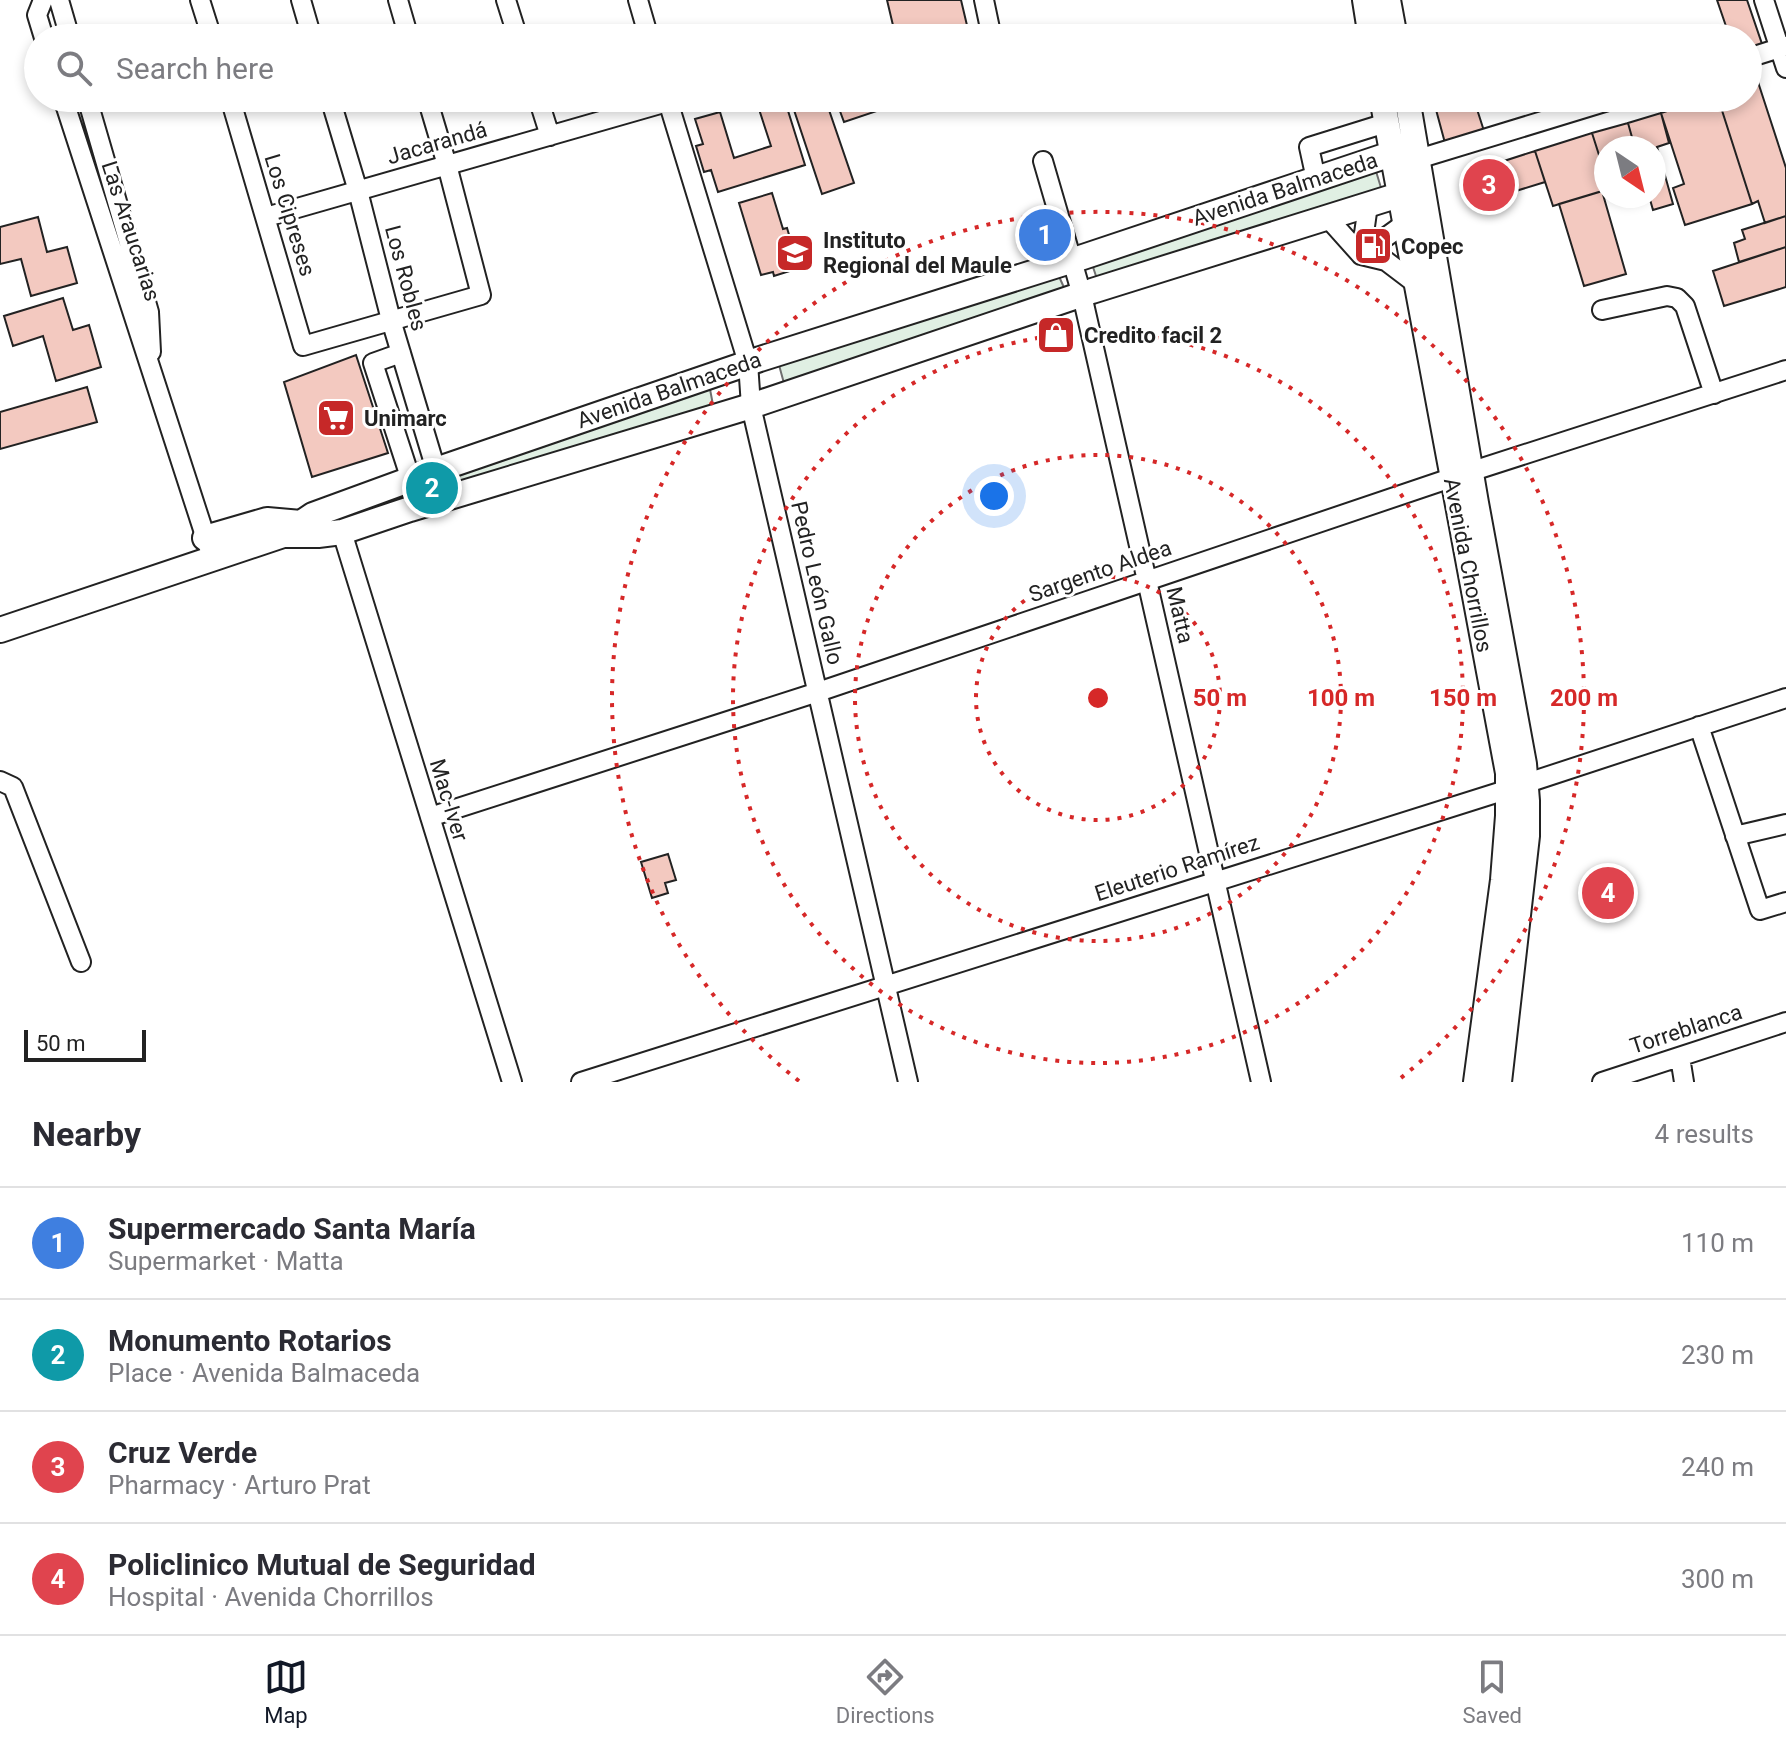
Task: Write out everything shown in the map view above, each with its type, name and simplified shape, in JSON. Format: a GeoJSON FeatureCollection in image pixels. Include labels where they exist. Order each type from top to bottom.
{"type":"FeatureCollection","features":[{"type":"Feature","properties":{"kind":"main road"},"geometry":{"type":"LineString","coordinates":[[1365,0],[1369,24]]}},
{"type":"Feature","properties":{"kind":"main road"},"geometry":{"type":"LineString","coordinates":[[1388,0],[1392,24]]}},
{"type":"Feature","properties":{"kind":"main road","name":"Avenida Chorrillos"},"geometry":{"type":"LineString","coordinates":[[1384,112],[1415,283],[1521,743],[1517,786],[1508,816],[1503,880],[1476,1082]]}},
{"type":"Feature","properties":{"kind":"main road","name":"Avenida Chorrillos"},"geometry":{"type":"LineString","coordinates":[[1410,112],[1461,475]]}},
{"type":"Feature","properties":{"kind":"main road","name":"Avenida Balmaceda"},"geometry":{"type":"LineString","coordinates":[[0,630],[209,548],[292,529],[313,515],[436,470],[748,363],[1391,154],[1418,159],[1399,195],[1082,295],[751,406],[342,532],[318,535],[292,529]]}},
{"type":"Feature","properties":{"kind":"main road"},"geometry":{"type":"LineString","coordinates":[[1316,179],[1327,217]]}},
{"type":"Feature","properties":{"kind":"main road","name":"Avenida Chorrillos"},"geometry":{"type":"LineString","coordinates":[[1499,1082],[1526,852],[1528,819],[1517,786]]}},
{"type":"Feature","properties":{"kind":"street"},"geometry":{"type":"LineString","coordinates":[[40,24],[37,15],[43,0]]}},
{"type":"Feature","properties":{"kind":"street"},"geometry":{"type":"LineString","coordinates":[[59,0],[66,24]]}},
{"type":"Feature","properties":{"kind":"street"},"geometry":{"type":"LineString","coordinates":[[200,0],[208,24]]}},
{"type":"Feature","properties":{"kind":"street"},"geometry":{"type":"LineString","coordinates":[[301,0],[308,24]]}},
{"type":"Feature","properties":{"kind":"street"},"geometry":{"type":"LineString","coordinates":[[398,0],[405,24]]}},
{"type":"Feature","properties":{"kind":"street"},"geometry":{"type":"LineString","coordinates":[[506,0],[514,24]]}},
{"type":"Feature","properties":{"kind":"street"},"geometry":{"type":"LineString","coordinates":[[638,0],[645,24]]}},
{"type":"Feature","properties":{"kind":"street"},"geometry":{"type":"LineString","coordinates":[[984,0],[989,24]]}},
{"type":"Feature","properties":{"kind":"street"},"geometry":{"type":"LineString","coordinates":[[1764,0],[1783,47],[1786,68]]}},
{"type":"Feature","properties":{"kind":"street"},"geometry":{"type":"LineString","coordinates":[[1762,54],[1783,47]]}},
{"type":"Feature","properties":{"kind":"street","name":"Las Araucarias"},"geometry":{"type":"LineString","coordinates":[[67,112],[209,548]]}},
{"type":"Feature","properties":{"kind":"street","name":"Las Araucarias"},"geometry":{"type":"LineString","coordinates":[[91,112],[149,312],[153,379]]}},
{"type":"Feature","properties":{"kind":"street","name":"Los Cipreses"},"geometry":{"type":"LineString","coordinates":[[234,112],[303,346],[391,320]]}},
{"type":"Feature","properties":{"kind":"street","name":"Los Robles"},"geometry":{"type":"LineString","coordinates":[[334,112],[436,470]]}},
{"type":"Feature","properties":{"kind":"street"},"geometry":{"type":"LineString","coordinates":[[391,320],[481,295],[431,112]]}},
{"type":"Feature","properties":{"kind":"street"},"geometry":{"type":"LineString","coordinates":[[542,112],[550,136]]}},
{"type":"Feature","properties":{"kind":"street","name":"Jacarandá"},"geometry":{"type":"LineString","coordinates":[[266,217],[629,112]]}},
{"type":"Feature","properties":{"kind":"street","name":"Pedro León Gallo"},"geometry":{"type":"LineString","coordinates":[[676,112],[748,363],[751,406],[908,1082]]}},
{"type":"Feature","properties":{"kind":"street"},"geometry":{"type":"LineString","coordinates":[[1418,159],[1572,112]]}},
{"type":"Feature","properties":{"kind":"street"},"geometry":{"type":"LineString","coordinates":[[1316,179],[1309,147],[1386,123]]}},
{"type":"Feature","properties":{"kind":"street","name":"Matta"},"geometry":{"type":"LineString","coordinates":[[1043,161],[1082,295],[1261,1082]]}},
{"type":"Feature","properties":{"kind":"street"},"geometry":{"type":"LineString","coordinates":[[1361,255],[1368,205]]}},
{"type":"Feature","properties":{"kind":"street"},"geometry":{"type":"LineString","coordinates":[[1327,217],[1361,255],[1386,261],[1415,283]]}},
{"type":"Feature","properties":{"kind":"street"},"geometry":{"type":"LineString","coordinates":[[1361,255],[1404,224]]}},
{"type":"Feature","properties":{"kind":"street"},"geometry":{"type":"LineString","coordinates":[[1602,310],[1667,296],[1677,298],[1685,306],[1714,394]]}},
{"type":"Feature","properties":{"kind":"street"},"geometry":{"type":"LineString","coordinates":[[401,353],[373,363],[411,480]]}},
{"type":"Feature","properties":{"kind":"street","name":"Sargento Aldea"},"geometry":{"type":"LineString","coordinates":[[430,817],[818,692],[1461,475],[1786,370]]}},
{"type":"Feature","properties":{"kind":"street","name":"Mac-Iver"},"geometry":{"type":"LineString","coordinates":[[342,532],[512,1082]]}},
{"type":"Feature","properties":{"kind":"street","name":"Eleuterio Ramírez"},"geometry":{"type":"LineString","coordinates":[[581,1082],[1786,698]]}},
{"type":"Feature","properties":{"kind":"street"},"geometry":{"type":"LineString","coordinates":[[1699,726],[1760,910],[1786,902]]}},
{"type":"Feature","properties":{"kind":"street"},"geometry":{"type":"LineString","coordinates":[[0,781],[13,787],[81,962]]}},
{"type":"Feature","properties":{"kind":"street"},"geometry":{"type":"LineString","coordinates":[[1735,836],[1786,824]]}},
{"type":"Feature","properties":{"kind":"street","name":"Torreblanca"},"geometry":{"type":"LineString","coordinates":[[1602,1082],[1786,1022]]}},
{"type":"Feature","properties":{"kind":"street"},"geometry":{"type":"LineString","coordinates":[[1680,1057],[1684,1082]]}},
{"type":"Feature","properties":{"kind":"green space"},"geometry":{"type":"Polygon","coordinates":[[[1375,168],[1382,191],[1097,279],[1091,261],[1375,168]]]}},
{"type":"Feature","properties":{"kind":"green space"},"geometry":{"type":"Polygon","coordinates":[[[1057,272],[1066,292],[785,387],[779,365],[1057,272]]]}},
{"type":"Feature","properties":{"kind":"green space"},"geometry":{"type":"Polygon","coordinates":[[[709,384],[714,410],[419,503],[414,483],[709,384]]]}},
{"type":"Feature","properties":{"kind":"building"},"geometry":{"type":"Polygon","coordinates":[[[887,0],[961,0],[967,24],[893,24],[887,0]]]}},
{"type":"Feature","properties":{"kind":"building"},"geometry":{"type":"Polygon","coordinates":[[[1717,0],[1747,0],[1755,24],[1725,24],[1717,0]]]}},
{"type":"Feature","properties":{"kind":"building"},"geometry":{"type":"Polygon","coordinates":[[[1762,94],[1786,168],[1786,216],[1765,223],[1758,201],[1752,204],[1722,112],[1762,112],[1762,94]]]}},
{"type":"Feature","properties":{"kind":"building"},"geometry":{"type":"Polygon","coordinates":[[[720,112],[734,158],[771,146],[760,112],[788,112],[805,165],[718,192],[711,170],[704,172],[696,146],[703,144],[695,119],[720,112]]]}},
{"type":"Feature","properties":{"kind":"building"},"geometry":{"type":"Polygon","coordinates":[[[795,112],[830,112],[854,183],[822,194],[795,112]]]}},
{"type":"Feature","properties":{"kind":"building"},"geometry":{"type":"Polygon","coordinates":[[[840,112],[874,112],[844,122],[840,112]]]}},
{"type":"Feature","properties":{"kind":"building"},"geometry":{"type":"Polygon","coordinates":[[[1437,112],[1478,112],[1484,131],[1445,143],[1437,112]]]}},
{"type":"Feature","properties":{"kind":"building"},"geometry":{"type":"Polygon","coordinates":[[[1722,112],[1752,204],[1685,225],[1673,188],[1684,184],[1661,113],[1722,112]]]}},
{"type":"Feature","properties":{"kind":"building"},"geometry":{"type":"Polygon","coordinates":[[[1661,113],[1669,143],[1666,144],[1666,136],[1632,136],[1628,123],[1661,113]]]}},
{"type":"Feature","properties":{"kind":"building"},"geometry":{"type":"Polygon","coordinates":[[[1628,123],[1632,136],[1594,136],[1594,139],[1592,133],[1628,123]]]}},
{"type":"Feature","properties":{"kind":"building"},"geometry":{"type":"Polygon","coordinates":[[[1592,133],[1594,194],[1553,206],[1535,151],[1592,133]]]}},
{"type":"Feature","properties":{"kind":"building"},"geometry":{"type":"Polygon","coordinates":[[[1535,151],[1545,182],[1480,202],[1470,172],[1535,151]]]}},
{"type":"Feature","properties":{"kind":"building"},"geometry":{"type":"Polygon","coordinates":[[[1666,179],[1673,204],[1666,206],[1666,179]]]}},
{"type":"Feature","properties":{"kind":"building"},"geometry":{"type":"Polygon","coordinates":[[[772,193],[799,268],[774,276],[773,272],[761,275],[739,203],[772,193]]]}},
{"type":"Feature","properties":{"kind":"building"},"geometry":{"type":"Polygon","coordinates":[[[1594,193],[1594,208],[1607,208],[1626,274],[1584,286],[1559,204],[1594,193]]]}},
{"type":"Feature","properties":{"kind":"building"},"geometry":{"type":"Polygon","coordinates":[[[1786,216],[1786,247],[1739,262],[1734,243],[1745,239],[1742,230],[1786,216]]]}},
{"type":"Feature","properties":{"kind":"building"},"geometry":{"type":"Polygon","coordinates":[[[38,217],[47,252],[67,247],[77,283],[31,296],[21,259],[0,264],[0,227],[38,217]]]}},
{"type":"Feature","properties":{"kind":"building"},"geometry":{"type":"Polygon","coordinates":[[[1786,247],[1786,287],[1724,306],[1713,271],[1786,247]]]}},
{"type":"Feature","properties":{"kind":"building"},"geometry":{"type":"Polygon","coordinates":[[[63,298],[73,330],[89,325],[101,367],[56,381],[43,336],[13,346],[4,316],[63,298]]]}},
{"type":"Feature","properties":{"kind":"building","name":"Unimarc"},"geometry":{"type":"Polygon","coordinates":[[[356,355],[388,453],[312,477],[284,382],[356,355]]]}},
{"type":"Feature","properties":{"kind":"building"},"geometry":{"type":"Polygon","coordinates":[[[87,387],[97,422],[0,449],[0,412],[87,387]]]}},
{"type":"Feature","properties":{"kind":"building"},"geometry":{"type":"Polygon","coordinates":[[[668,854],[676,880],[665,883],[668,893],[652,898],[641,862],[668,854]]]}},
{"type":"Feature","properties":{"kind":"place","name":"Cruz Verde"},"geometry":{"type":"Point","coordinates":[1489,185]}},
{"type":"Feature","properties":{"kind":"place","name":"Supermercado Santa María"},"geometry":{"type":"Point","coordinates":[1045,235]}},
{"type":"Feature","properties":{"kind":"place","name":"Copec"},"geometry":{"type":"Point","coordinates":[1373,246]}},
{"type":"Feature","properties":{"kind":"place","name":"Instituto Regional del Maule"},"geometry":{"type":"Point","coordinates":[795,253]}},
{"type":"Feature","properties":{"kind":"place","name":"Credito facil 2"},"geometry":{"type":"Point","coordinates":[1056,335]}},
{"type":"Feature","properties":{"kind":"place","name":"Unimarc"},"geometry":{"type":"Point","coordinates":[336,418]}},
{"type":"Feature","properties":{"kind":"place","name":"Monumento Rotarios"},"geometry":{"type":"Point","coordinates":[432,488]}},
{"type":"Feature","properties":{"kind":"place","name":"Policlinico Mutual de Seguridad"},"geometry":{"type":"Point","coordinates":[1608,893]}}]}
